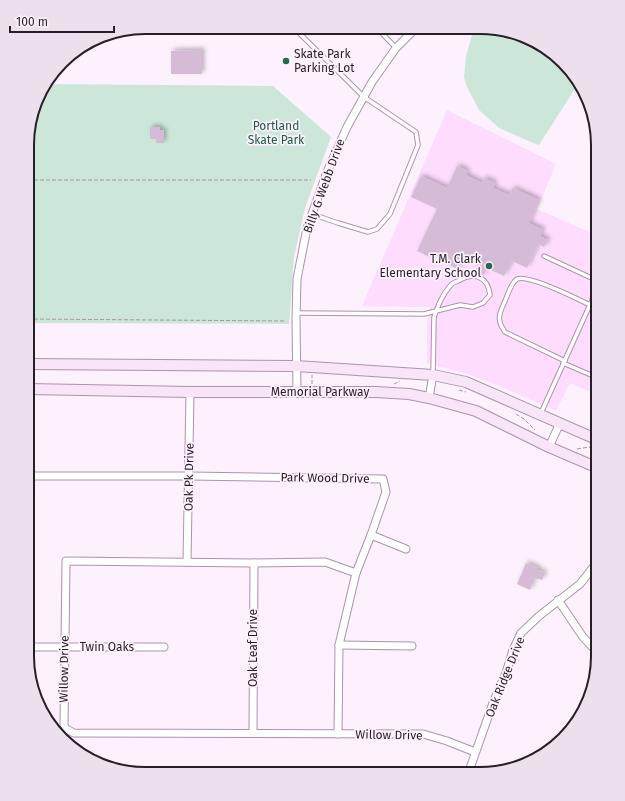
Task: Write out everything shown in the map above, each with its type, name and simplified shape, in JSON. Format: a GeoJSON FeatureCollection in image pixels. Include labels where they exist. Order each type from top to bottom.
{"type":"FeatureCollection","features":[{"type":"Feature","properties":{"kind":"street","name":"Billy G Webb Drive"},"geometry":{"type":"LineString","coordinates":[[296,391],[297,279],[307,228],[327,172],[347,127],[372,82],[396,48],[409,34]]}},
{"type":"Feature","properties":{"kind":"street","name":"Memorial Parkway"},"geometry":{"type":"LineString","coordinates":[[34,364],[296,366],[432,375],[466,382],[591,437]]}},
{"type":"Feature","properties":{"kind":"street"},"geometry":{"type":"LineString","coordinates":[[429,398],[432,375]]}},
{"type":"Feature","properties":{"kind":"street","name":"Memorial Parkway"},"geometry":{"type":"LineString","coordinates":[[34,389],[190,392],[376,392],[409,394],[476,411],[549,447],[591,465]]}},
{"type":"Feature","properties":{"kind":"street","name":"Oak Pk Drive"},"geometry":{"type":"LineString","coordinates":[[187,562],[190,392]]}},
{"type":"Feature","properties":{"kind":"street"},"geometry":{"type":"LineString","coordinates":[[549,447],[560,423]]}},
{"type":"Feature","properties":{"kind":"street","name":"Park Wood Drive"},"geometry":{"type":"LineString","coordinates":[[34,476],[189,476],[383,479],[386,492],[371,536],[356,573],[339,645],[338,734]]}},
{"type":"Feature","properties":{"kind":"street"},"geometry":{"type":"LineString","coordinates":[[371,536],[406,549]]}},
{"type":"Feature","properties":{"kind":"street","name":"Willow Drive"},"geometry":{"type":"LineString","coordinates":[[356,573],[326,562],[254,563],[66,561],[64,721],[66,729],[74,733],[423,734],[447,741],[475,752]]}},
{"type":"Feature","properties":{"kind":"street","name":"Oak Leaf Drive"},"geometry":{"type":"LineString","coordinates":[[253,733],[254,563]]}},
{"type":"Feature","properties":{"kind":"street","name":"Oak Ridge Drive"},"geometry":{"type":"LineString","coordinates":[[470,767],[493,703],[506,673],[513,650],[521,633],[558,600],[580,584],[591,570]]}},
{"type":"Feature","properties":{"kind":"street"},"geometry":{"type":"LineString","coordinates":[[558,600],[583,637],[591,646]]}},
{"type":"Feature","properties":{"kind":"street"},"geometry":{"type":"LineString","coordinates":[[339,645],[412,646]]}},
{"type":"Feature","properties":{"kind":"street","name":"Twin Oaks"},"geometry":{"type":"LineString","coordinates":[[34,647],[164,647]]}},
{"type":"Feature","properties":{"kind":"lane"},"geometry":{"type":"LineString","coordinates":[[299,34],[364,97],[416,132],[418,145],[390,214],[378,229],[368,232],[312,214]]}},
{"type":"Feature","properties":{"kind":"lane"},"geometry":{"type":"LineString","coordinates":[[383,34],[396,48]]}},
{"type":"Feature","properties":{"kind":"lane"},"geometry":{"type":"LineString","coordinates":[[544,256],[591,278]]}},
{"type":"Feature","properties":{"kind":"lane"},"geometry":{"type":"LineString","coordinates":[[296,313],[424,314],[436,311],[460,306],[473,307],[483,303],[490,295],[489,287],[484,279],[475,276],[464,277],[451,284],[439,303],[436,311],[434,317],[432,375]]}},
{"type":"Feature","properties":{"kind":"lane"},"geometry":{"type":"LineString","coordinates":[[540,414],[564,362],[590,304],[526,278],[517,279],[512,284],[498,316],[501,326],[505,332],[564,362],[591,375]]}},
{"type":"Feature","properties":{"kind":"path"},"geometry":{"type":"LineString","coordinates":[[34,180],[311,180]]}},
{"type":"Feature","properties":{"kind":"path"},"geometry":{"type":"LineString","coordinates":[[34,319],[286,321]]}},
{"type":"Feature","properties":{"kind":"shaded area","name":"T.M. Clark Elementary School"},"geometry":{"type":"Polygon","coordinates":[[[447,110],[556,164],[537,209],[591,233],[591,392],[570,383],[556,411],[468,374],[427,363],[427,323],[430,307],[362,306],[447,110]]]}},
{"type":"Feature","properties":{"kind":"green space"},"geometry":{"type":"Polygon","coordinates":[[[472,34],[494,35],[508,38],[522,42],[547,57],[568,78],[575,89],[539,145],[499,128],[479,110],[466,85],[464,77],[466,56],[472,34]]]}},
{"type":"Feature","properties":{"kind":"green space","name":"Portland Skate Park"},"geometry":{"type":"Polygon","coordinates":[[[53,84],[273,86],[331,137],[305,208],[294,257],[289,324],[34,323],[35,131],[42,103],[53,84]]]}},
{"type":"Feature","properties":{"kind":"building"},"geometry":{"type":"Polygon","coordinates":[[[202,50],[202,74],[171,74],[171,51],[202,50]]]}},
{"type":"Feature","properties":{"kind":"building"},"geometry":{"type":"Polygon","coordinates":[[[150,127],[160,127],[160,130],[164,130],[164,143],[156,143],[156,139],[150,139],[150,127]]]}},
{"type":"Feature","properties":{"kind":"building"},"geometry":{"type":"Polygon","coordinates":[[[457,166],[468,171],[466,175],[482,183],[484,178],[495,183],[493,188],[509,195],[513,188],[539,200],[529,223],[543,230],[540,236],[548,240],[544,247],[538,244],[527,268],[512,261],[504,276],[487,268],[484,275],[475,271],[478,265],[463,258],[458,269],[445,263],[446,260],[432,253],[430,257],[417,251],[437,209],[411,197],[421,176],[447,188],[457,166]]]}},
{"type":"Feature","properties":{"kind":"building"},"geometry":{"type":"Polygon","coordinates":[[[526,563],[545,573],[542,580],[535,578],[530,590],[517,584],[526,563]]]}},
{"type":"Feature","properties":{"kind":"place","name":"Skate Park Parking Lot"},"geometry":{"type":"Point","coordinates":[286,61]}},
{"type":"Feature","properties":{"kind":"place","name":"T.M. Clark Elementary School"},"geometry":{"type":"Point","coordinates":[489,266]}}]}
